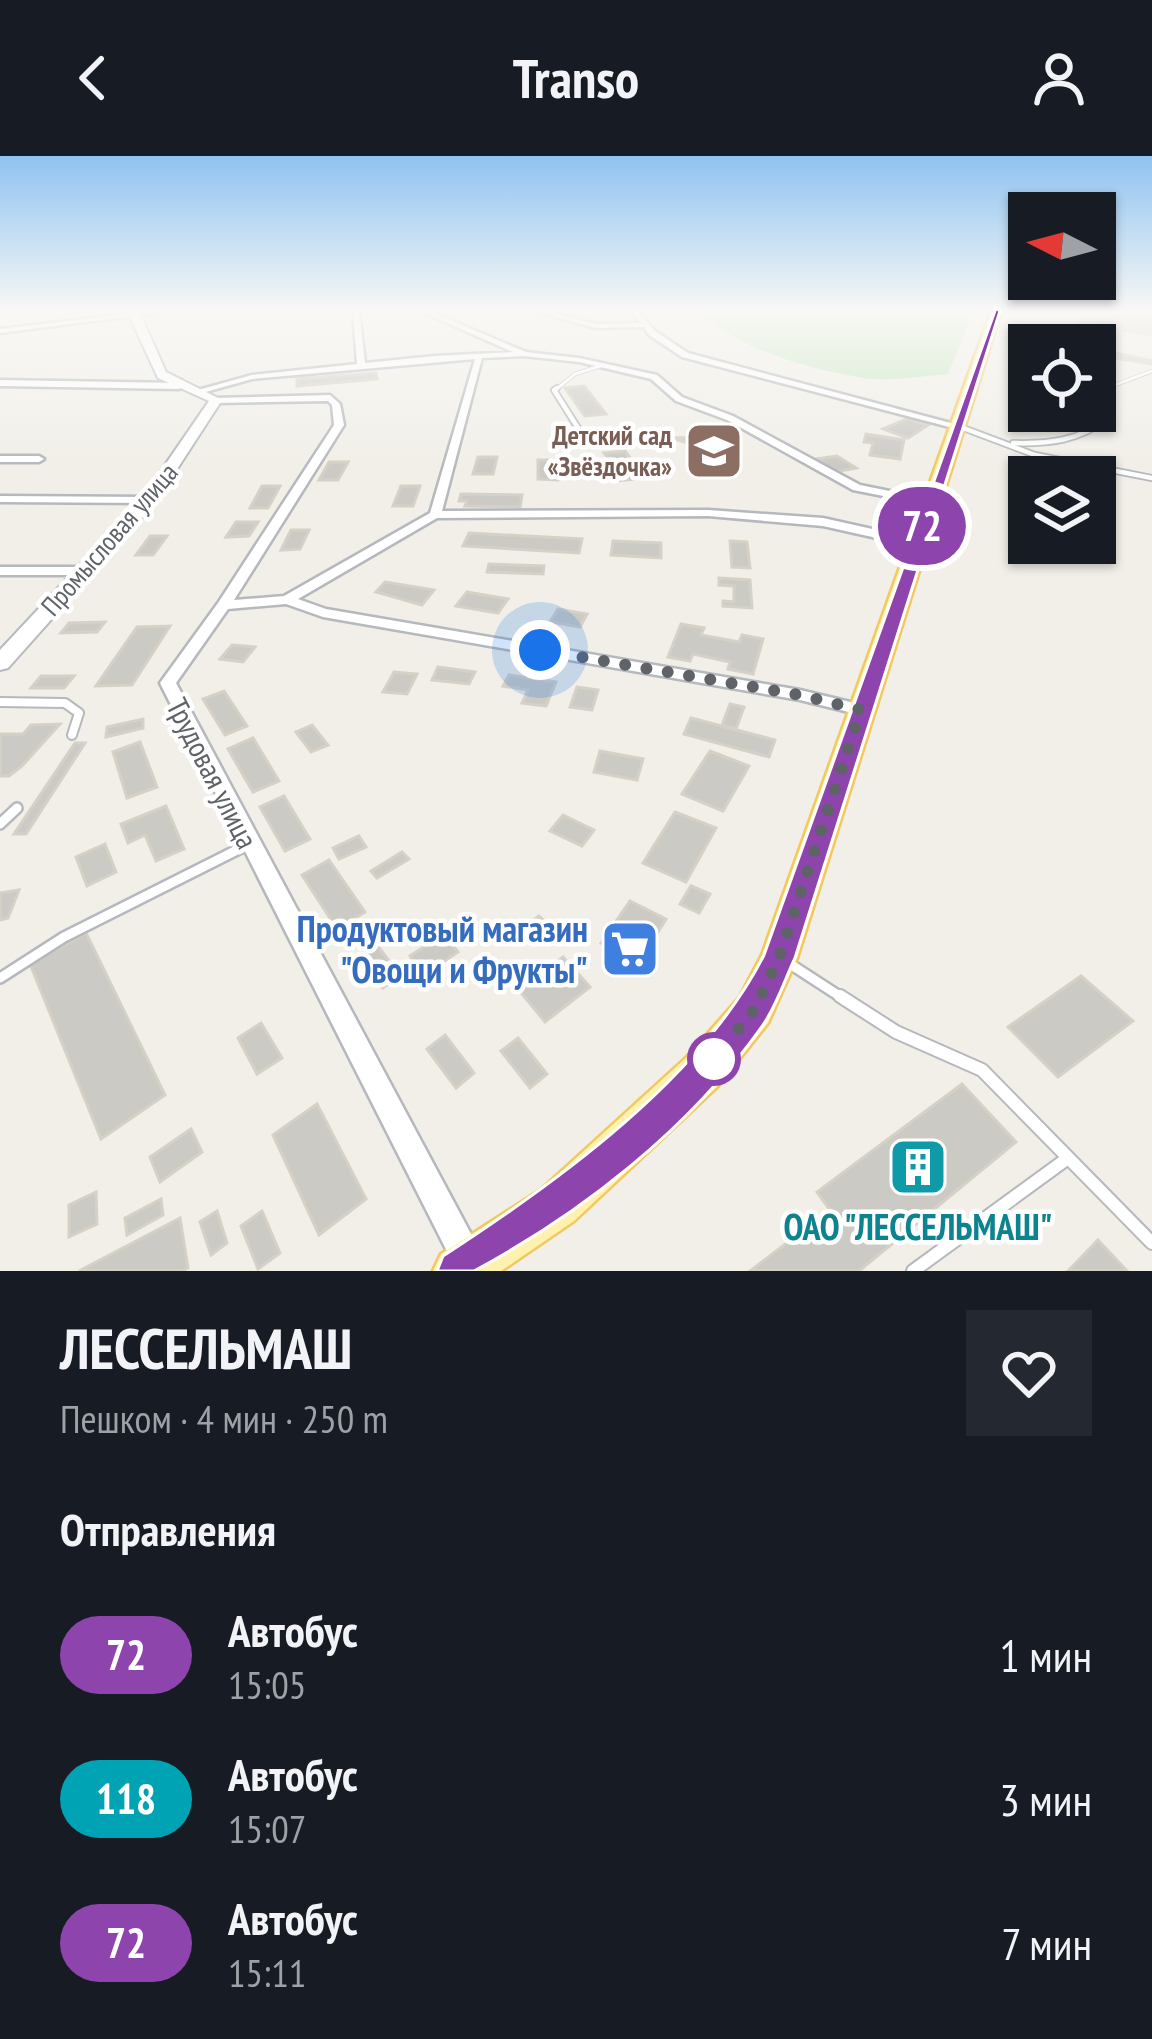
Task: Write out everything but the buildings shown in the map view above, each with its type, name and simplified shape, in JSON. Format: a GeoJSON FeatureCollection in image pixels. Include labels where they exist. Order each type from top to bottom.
{"type":"FeatureCollection","features":[{"type":"Feature","properties":{"kind":"main road"},"geometry":{"type":"LineString","coordinates":[[464,1267],[559,1204],[702,1072],[754,1010],[779,958],[978,363]]}},
{"type":"Feature","properties":{"kind":"street"},"geometry":{"type":"LineString","coordinates":[[155,363],[179,386]]}},
{"type":"Feature","properties":{"kind":"street"},"geometry":{"type":"LineString","coordinates":[[3,385],[179,386],[209,395],[252,377],[400,363]]}},
{"type":"Feature","properties":{"kind":"street"},"geometry":{"type":"LineString","coordinates":[[435,515],[478,363]]}},
{"type":"Feature","properties":{"kind":"street"},"geometry":{"type":"LineString","coordinates":[[589,363],[654,377],[679,399],[730,418],[857,488],[929,502]]}},
{"type":"Feature","properties":{"kind":"street"},"geometry":{"type":"LineString","coordinates":[[716,363],[957,426]]}},
{"type":"Feature","properties":{"kind":"street","name":"Промысловая улица"},"geometry":{"type":"LineString","coordinates":[[0,663],[149,500],[209,395]]}},
{"type":"Feature","properties":{"kind":"street","name":"Трудовая улица"},"geometry":{"type":"LineString","coordinates":[[209,395],[330,398],[336,404],[339,425],[168,683],[464,1267]]}},
{"type":"Feature","properties":{"kind":"street"},"geometry":{"type":"LineString","coordinates":[[0,459],[39,459]]}},
{"type":"Feature","properties":{"kind":"street"},"geometry":{"type":"LineString","coordinates":[[0,499],[149,500]]}},
{"type":"Feature","properties":{"kind":"street"},"geometry":{"type":"LineString","coordinates":[[287,600],[435,515],[708,513],[823,522],[917,543]]}},
{"type":"Feature","properties":{"kind":"street"},"geometry":{"type":"LineString","coordinates":[[0,571],[85,571]]}},
{"type":"Feature","properties":{"kind":"street"},"geometry":{"type":"LineString","coordinates":[[224,605],[287,600],[323,613],[800,695],[861,710]]}},
{"type":"Feature","properties":{"kind":"lane"},"geometry":{"type":"LineString","coordinates":[[578,428],[554,390],[575,374],[603,365]]}},
{"type":"Feature","properties":{"kind":"lane"},"geometry":{"type":"LineString","coordinates":[[1116,384],[1152,371]]}},
{"type":"Feature","properties":{"kind":"lane"},"geometry":{"type":"LineString","coordinates":[[957,426],[1035,455],[1152,478]]}},
{"type":"Feature","properties":{"kind":"lane"},"geometry":{"type":"LineString","coordinates":[[1006,443],[1048,444],[1084,432]]}},
{"type":"Feature","properties":{"kind":"lane"},"geometry":{"type":"LineString","coordinates":[[0,701],[65,703],[80,713],[72,735]]}},
{"type":"Feature","properties":{"kind":"lane"},"geometry":{"type":"LineString","coordinates":[[0,824],[17,808]]}},
{"type":"Feature","properties":{"kind":"lane"},"geometry":{"type":"LineString","coordinates":[[0,978],[64,937],[248,844]]}},
{"type":"Feature","properties":{"kind":"lane"},"geometry":{"type":"LineString","coordinates":[[779,958],[896,1032],[982,1070],[1152,1243]]}},
{"type":"Feature","properties":{"kind":"lane"},"geometry":{"type":"LineString","coordinates":[[913,1271],[1068,1157]]}},
{"type":"Feature","properties":{"kind":"green space"},"geometry":{"type":"Polygon","coordinates":[[[797,363],[953,363],[948,374],[883,379],[797,363]]]}},
{"type":"Feature","properties":{"kind":"bus line","name":"72"},"geometry":{"type":"LineString","coordinates":[[459,1271],[559,1204],[702,1072],[754,1010],[779,958],[978,363]]}},
{"type":"Feature","properties":{"kind":"place","name":"Детский сад «Звёздочка»"},"geometry":{"type":"Point","coordinates":[714,451]}},
{"type":"Feature","properties":{"kind":"place","name":"Продуктовый магазин \"Овощи и Фрукты\""},"geometry":{"type":"Point","coordinates":[630,949]}},
{"type":"Feature","properties":{"kind":"place","name":"ОАО \"ЛЕССЕЛЬМАШ\""},"geometry":{"type":"Point","coordinates":[918,1167]}},
{"type":"Feature","properties":{"kind":"route"},"geometry":{"type":"LineString","coordinates":[[540,650],[861,710],[779,958],[754,1010],[702,1072],[714,1059]]}}]}
